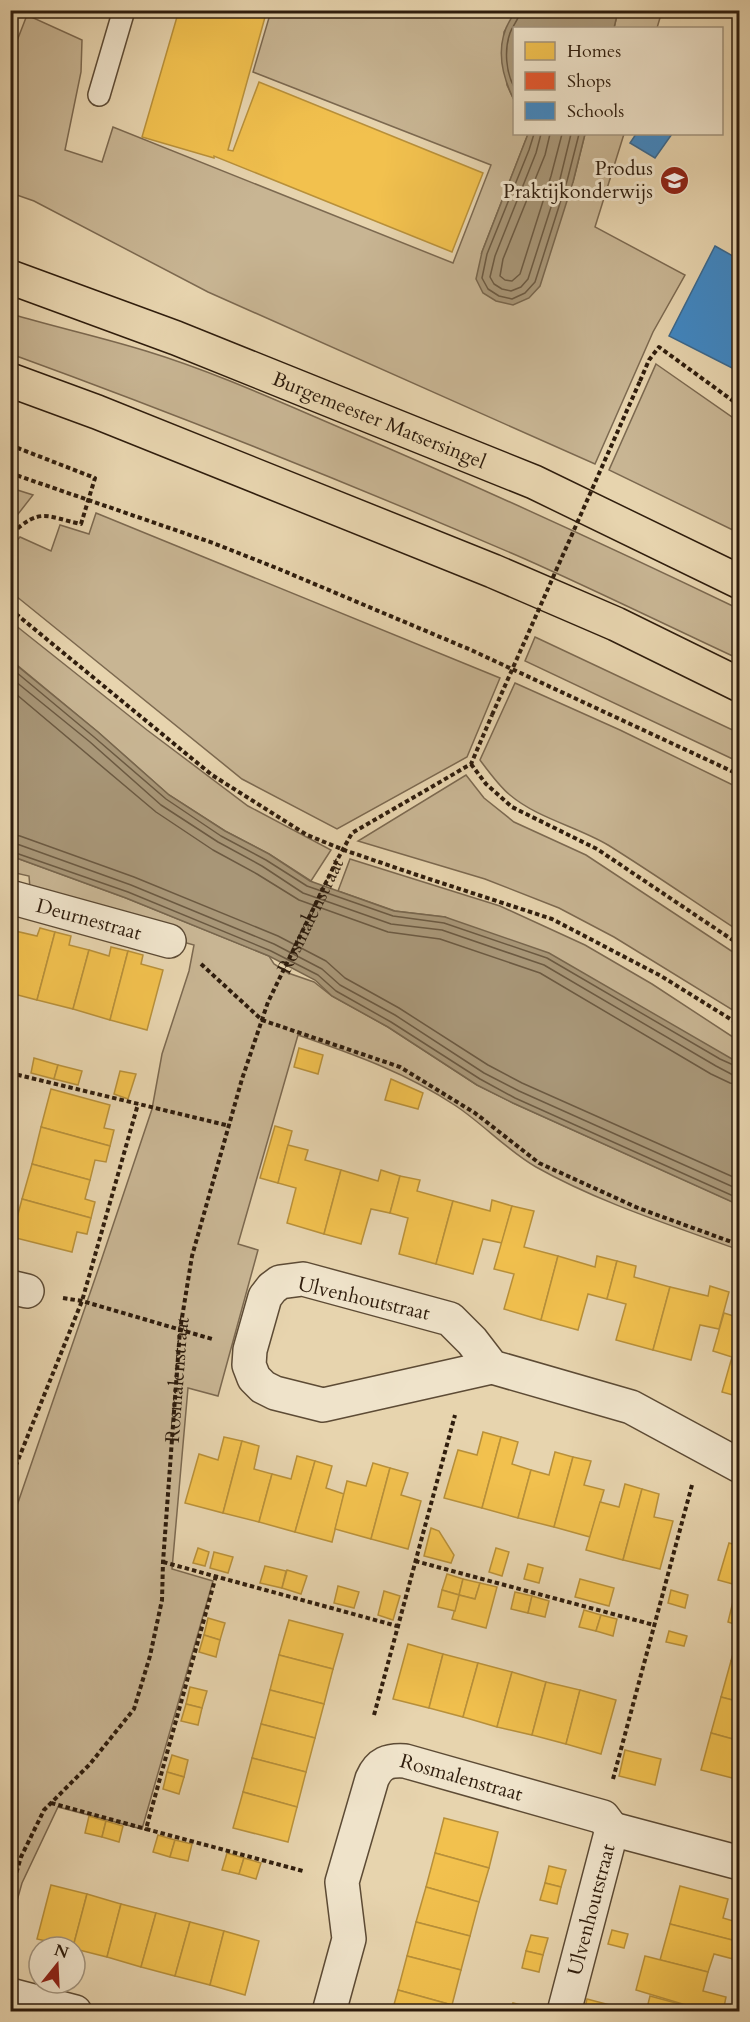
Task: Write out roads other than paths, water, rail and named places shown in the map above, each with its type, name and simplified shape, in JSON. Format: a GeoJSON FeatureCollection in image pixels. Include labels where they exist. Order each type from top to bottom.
{"type":"FeatureCollection","features":[{"type":"Feature","properties":{"kind":"main road","name":"Burgemeester Matsersingel"},"geometry":{"type":"LineString","coordinates":[[10,277],[176,338],[534,482],[740,582]]}},
{"type":"Feature","properties":{"kind":"main road"},"geometry":{"type":"LineString","coordinates":[[10,380],[108,416],[493,571],[616,624],[740,685]]}},
{"type":"Feature","properties":{"kind":"street","name":"Deurnestraat"},"geometry":{"type":"LineString","coordinates":[[10,897],[169,940]]}},
{"type":"Feature","properties":{"kind":"street","name":"Ulvenhoutstraat"},"geometry":{"type":"LineString","coordinates":[[479,1370],[472,1341],[450,1319],[303,1280],[280,1282],[265,1297],[250,1350],[249,1365],[254,1378],[275,1394],[323,1405],[479,1370],[631,1407],[740,1466]]}},
{"type":"Feature","properties":{"kind":"street","name":"Rosmalenstraat"},"geometry":{"type":"LineString","coordinates":[[329,2012],[349,1939],[342,1882],[372,1779],[376,1770],[383,1763],[393,1760],[405,1761],[603,1817],[612,1828]]}},
{"type":"Feature","properties":{"kind":"street","name":"Ulvenhoutstraat"},"geometry":{"type":"LineString","coordinates":[[564,2012],[612,1828],[740,1863]]}},
{"type":"Feature","properties":{"kind":"street"},"geometry":{"type":"LineString","coordinates":[[10,1995],[75,2012]]}},
{"type":"Feature","properties":{"kind":"lane"},"geometry":{"type":"LineString","coordinates":[[99,95],[119,12]]}},
{"type":"Feature","properties":{"kind":"water"},"geometry":{"type":"Polygon","coordinates":[[[517,10],[618,10],[614,27],[513,27],[513,98],[505,77],[501,54],[505,32],[517,10]]]}},
{"type":"Feature","properties":{"kind":"water"},"geometry":{"type":"Polygon","coordinates":[[[528,135],[585,135],[573,182],[540,286],[529,298],[513,305],[496,301],[483,293],[476,279],[482,252],[528,135]]]}},
{"type":"Feature","properties":{"kind":"water"},"geometry":{"type":"Polygon","coordinates":[[[10,660],[98,732],[169,795],[310,881],[394,911],[445,917],[549,953],[739,1063],[739,1205],[477,1085],[388,1027],[332,996],[315,980],[269,956],[126,898],[11,856],[10,660]]]}},
{"type":"Feature","properties":{"kind":"place","name":"Produs Praktijkonderwijs"},"geometry":{"type":"Point","coordinates":[674,180]}}]}
